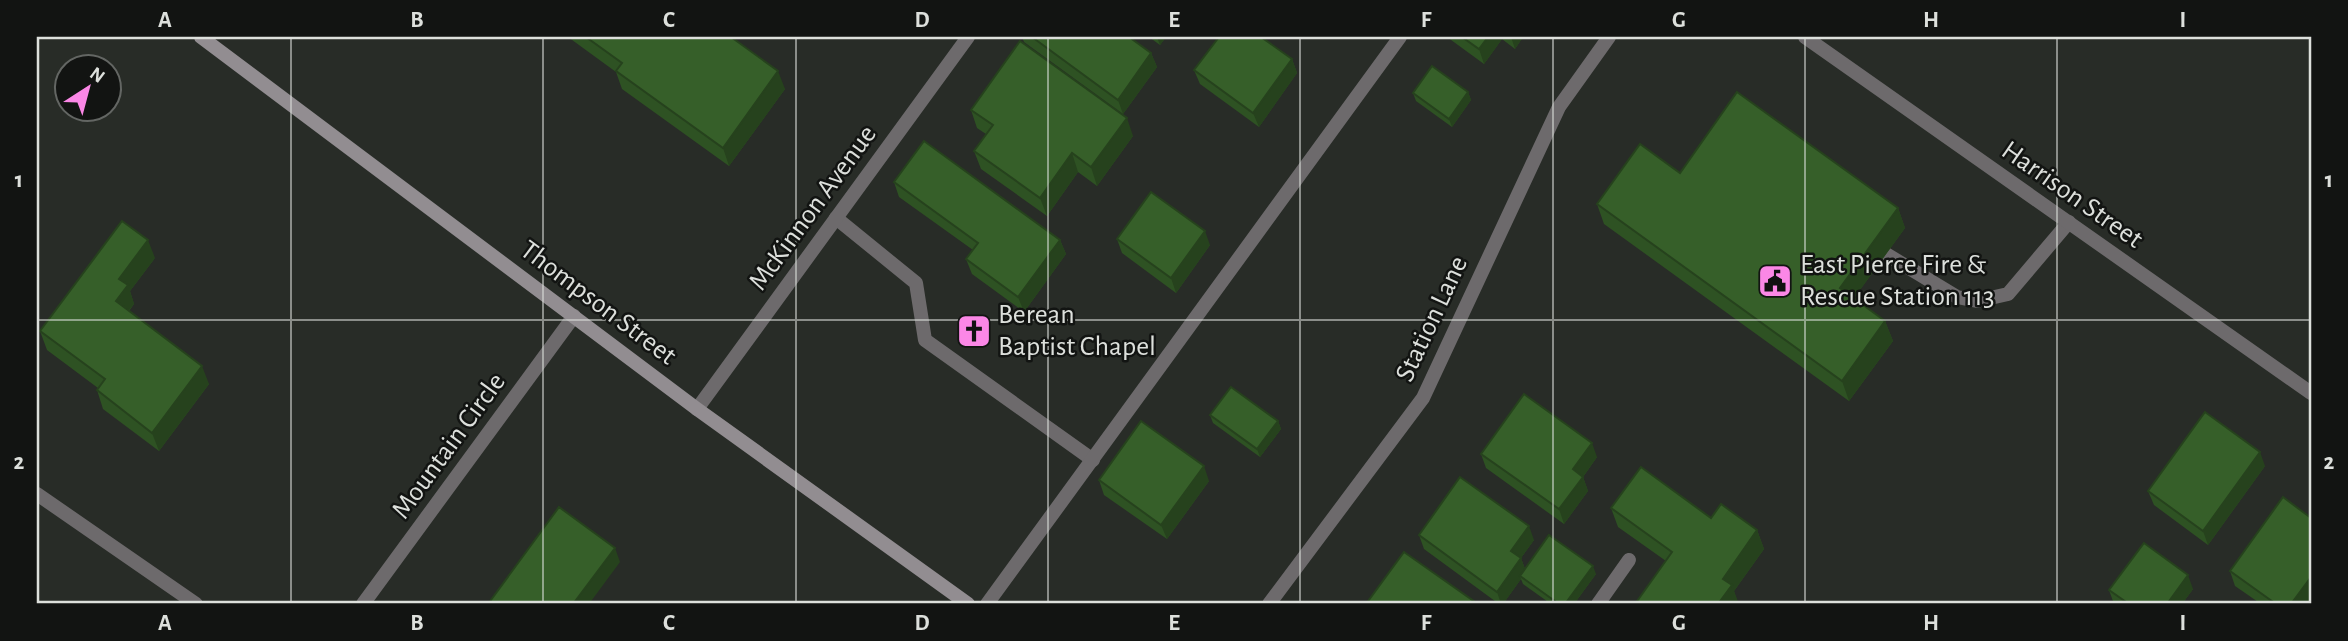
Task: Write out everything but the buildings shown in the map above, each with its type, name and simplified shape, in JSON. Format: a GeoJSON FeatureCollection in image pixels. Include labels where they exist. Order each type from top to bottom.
{"type":"FeatureCollection","features":[{"type":"Feature","properties":{"kind":"street","name":"Thompson Street"},"geometry":{"type":"LineString","coordinates":[[201,37],[698,409],[968,604]]}},
{"type":"Feature","properties":{"kind":"street","name":"McKinnon Avenue"},"geometry":{"type":"LineString","coordinates":[[698,409],[968,37]]}},
{"type":"Feature","properties":{"kind":"street"},"geometry":{"type":"LineString","coordinates":[[988,604],[1400,37]]}},
{"type":"Feature","properties":{"kind":"street","name":"Station Lane"},"geometry":{"type":"LineString","coordinates":[[1269,604],[1423,398],[1559,107],[1609,37]]}},
{"type":"Feature","properties":{"kind":"street","name":"Harrison Street"},"geometry":{"type":"LineString","coordinates":[[1805,37],[2311,393]]}},
{"type":"Feature","properties":{"kind":"street"},"geometry":{"type":"LineString","coordinates":[[836,218],[916,284],[925,340],[1093,460]]}},
{"type":"Feature","properties":{"kind":"street"},"geometry":{"type":"LineString","coordinates":[[1886,254],[1948,293],[1977,302],[2008,294],[2069,222]]}},
{"type":"Feature","properties":{"kind":"street","name":"Mountain Circle"},"geometry":{"type":"LineString","coordinates":[[363,604],[574,316]]}},
{"type":"Feature","properties":{"kind":"street"},"geometry":{"type":"LineString","coordinates":[[37,494],[196,604]]}},
{"type":"Feature","properties":{"kind":"street"},"geometry":{"type":"LineString","coordinates":[[1598,604],[1629,560]]}},
{"type":"Feature","properties":{"kind":"place","name":"East Pierce Fire & Rescue Station 113"},"geometry":{"type":"Point","coordinates":[1775,281]}},
{"type":"Feature","properties":{"kind":"place","name":"Berean Baptist Chapel"},"geometry":{"type":"Point","coordinates":[974,331]}}]}
